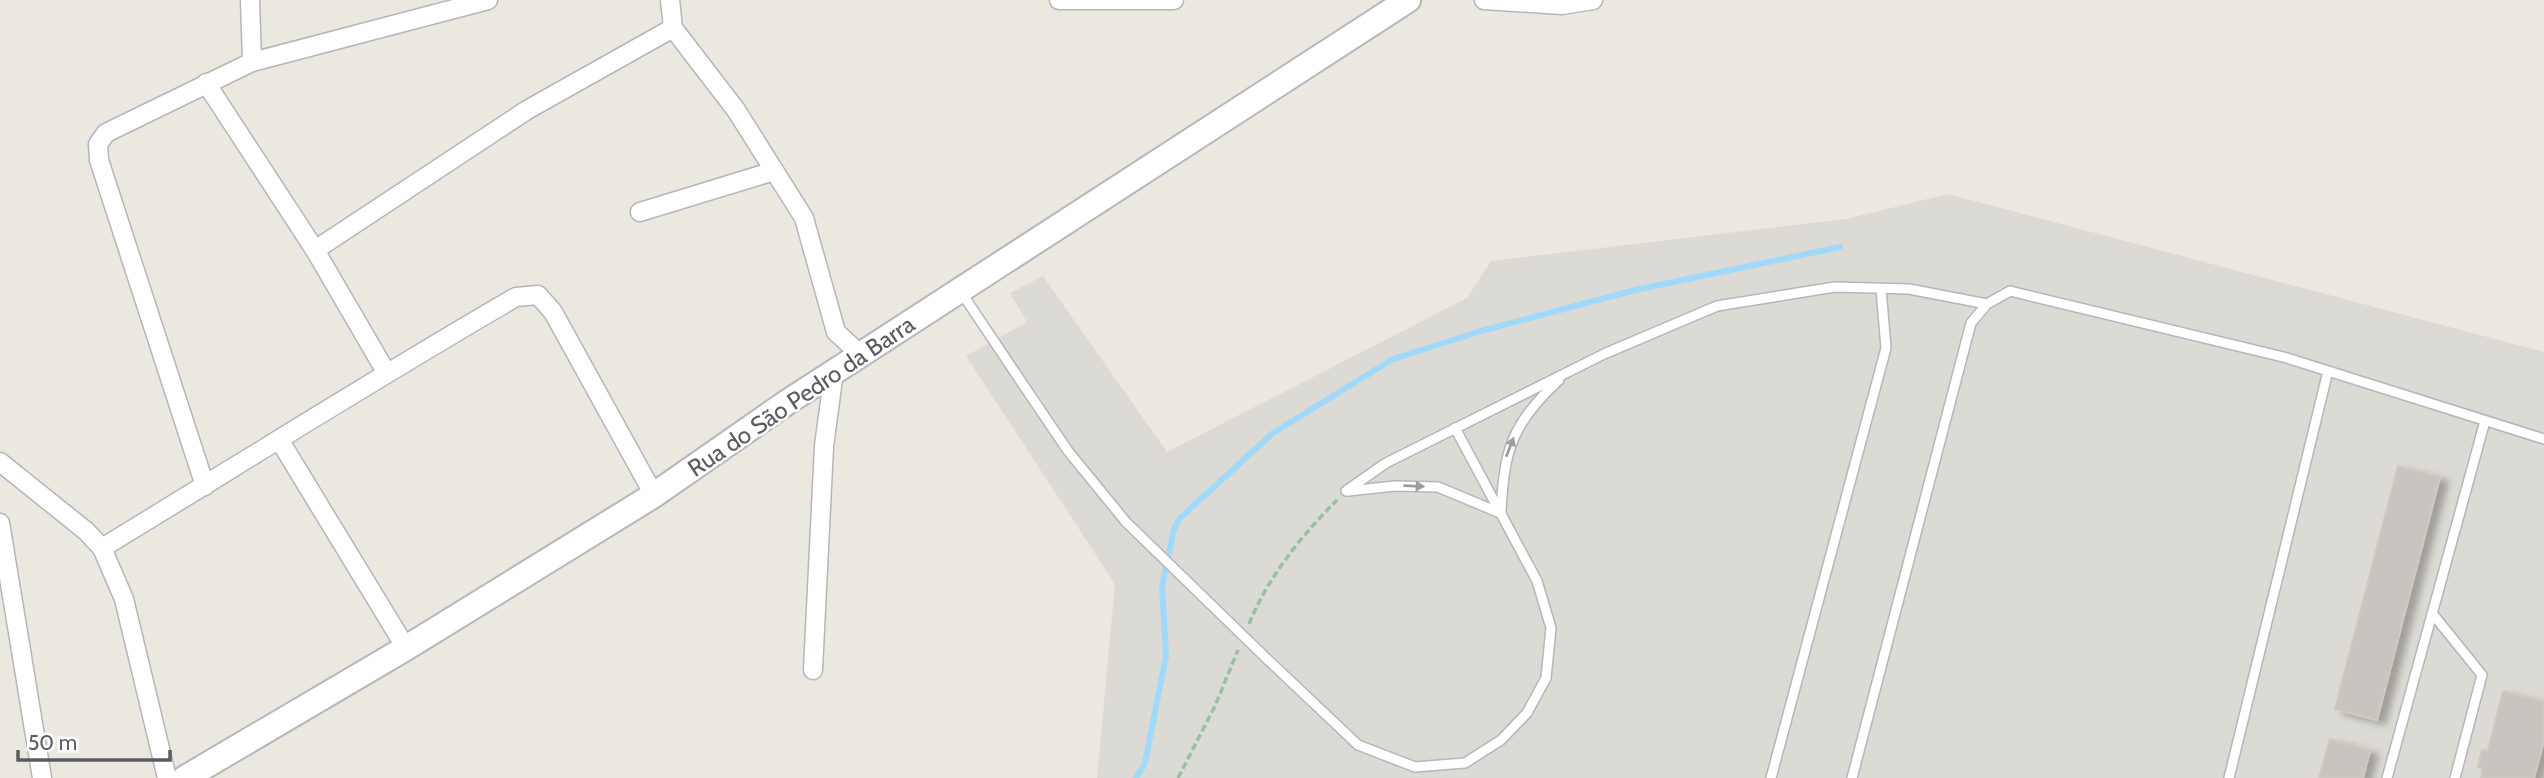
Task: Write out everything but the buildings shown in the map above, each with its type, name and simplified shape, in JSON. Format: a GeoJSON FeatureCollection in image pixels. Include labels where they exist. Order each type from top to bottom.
{"type":"FeatureCollection","features":[{"type":"Feature","properties":{"kind":"street"},"geometry":{"type":"LineString","coordinates":[[250,0],[252,62]]}},
{"type":"Feature","properties":{"kind":"street"},"geometry":{"type":"LineString","coordinates":[[205,486],[99,160],[98,144],[106,133],[252,62],[488,0]]}},
{"type":"Feature","properties":{"kind":"street"},"geometry":{"type":"LineString","coordinates":[[670,0],[673,28],[736,110],[804,218],[836,332],[861,355]]}},
{"type":"Feature","properties":{"kind":"street"},"geometry":{"type":"LineString","coordinates":[[1059,0],[1174,0]]}},
{"type":"Feature","properties":{"kind":"street"},"geometry":{"type":"LineString","coordinates":[[1484,0],[1562,5],[1593,0]]}},
{"type":"Feature","properties":{"kind":"street","name":"Rua do São Pedro da Barra"},"geometry":{"type":"LineString","coordinates":[[185,778],[407,648],[654,495],[834,372],[1403,1]]}},
{"type":"Feature","properties":{"kind":"street"},"geometry":{"type":"LineString","coordinates":[[316,250],[527,110],[673,28]]}},
{"type":"Feature","properties":{"kind":"street"},"geometry":{"type":"LineString","coordinates":[[205,83],[316,250],[386,372]]}},
{"type":"Feature","properties":{"kind":"street"},"geometry":{"type":"LineString","coordinates":[[640,212],[774,171]]}},
{"type":"Feature","properties":{"kind":"street"},"geometry":{"type":"LineString","coordinates":[[102,548],[280,441],[386,372],[516,297],[538,295],[553,312],[654,495]]}},
{"type":"Feature","properties":{"kind":"street"},"geometry":{"type":"LineString","coordinates":[[813,670],[824,446],[834,372]]}},
{"type":"Feature","properties":{"kind":"street"},"geometry":{"type":"LineString","coordinates":[[280,441],[407,648]]}},
{"type":"Feature","properties":{"kind":"street"},"geometry":{"type":"LineString","coordinates":[[0,462],[77,524],[102,548],[124,600],[167,778]]}},
{"type":"Feature","properties":{"kind":"street"},"geometry":{"type":"LineString","coordinates":[[0,523],[42,778]]}},
{"type":"Feature","properties":{"kind":"lane"},"geometry":{"type":"LineString","coordinates":[[1501,513],[1438,487],[1395,486],[1346,491],[1386,463],[1567,372],[1717,306],[1835,287],[1909,289],[1987,304]]}},
{"type":"Feature","properties":{"kind":"lane"},"geometry":{"type":"LineString","coordinates":[[1771,778],[1886,348],[1881,289]]}},
{"type":"Feature","properties":{"kind":"lane"},"geometry":{"type":"LineString","coordinates":[[1852,778],[1971,323],[1987,304],[2010,290],[2328,371],[2544,439]]}},
{"type":"Feature","properties":{"kind":"lane"},"geometry":{"type":"LineString","coordinates":[[960,291],[1068,451],[1126,522],[1358,745],[1415,767],[1465,764],[1501,740],[1527,713],[1546,678],[1551,628],[1537,581],[1455,428]]}},
{"type":"Feature","properties":{"kind":"lane"},"geometry":{"type":"LineString","coordinates":[[2229,778],[2328,371]]}},
{"type":"Feature","properties":{"kind":"lane"},"geometry":{"type":"LineString","coordinates":[[1501,513],[1503,465],[1519,423],[1539,398],[1567,372]]}},
{"type":"Feature","properties":{"kind":"lane"},"geometry":{"type":"LineString","coordinates":[[2387,778],[2485,421]]}},
{"type":"Feature","properties":{"kind":"lane"},"geometry":{"type":"LineString","coordinates":[[2432,613],[2482,675],[2455,778]]}},
{"type":"Feature","properties":{"kind":"shaded area"},"geometry":{"type":"Polygon","coordinates":[[[1948,194],[2544,352],[2544,778],[1097,778],[1115,584],[966,356],[1027,322],[1010,293],[1043,276],[1167,452],[1467,298],[1491,261],[1846,219],[1948,194]]]}},
{"type":"Feature","properties":{"kind":"waterway"},"geometry":{"type":"LineString","coordinates":[[1136,778],[1145,763],[1166,656],[1162,586],[1174,529],[1180,518],[1273,433],[1393,359],[1481,331],[1635,290],[1840,247]]}}]}
